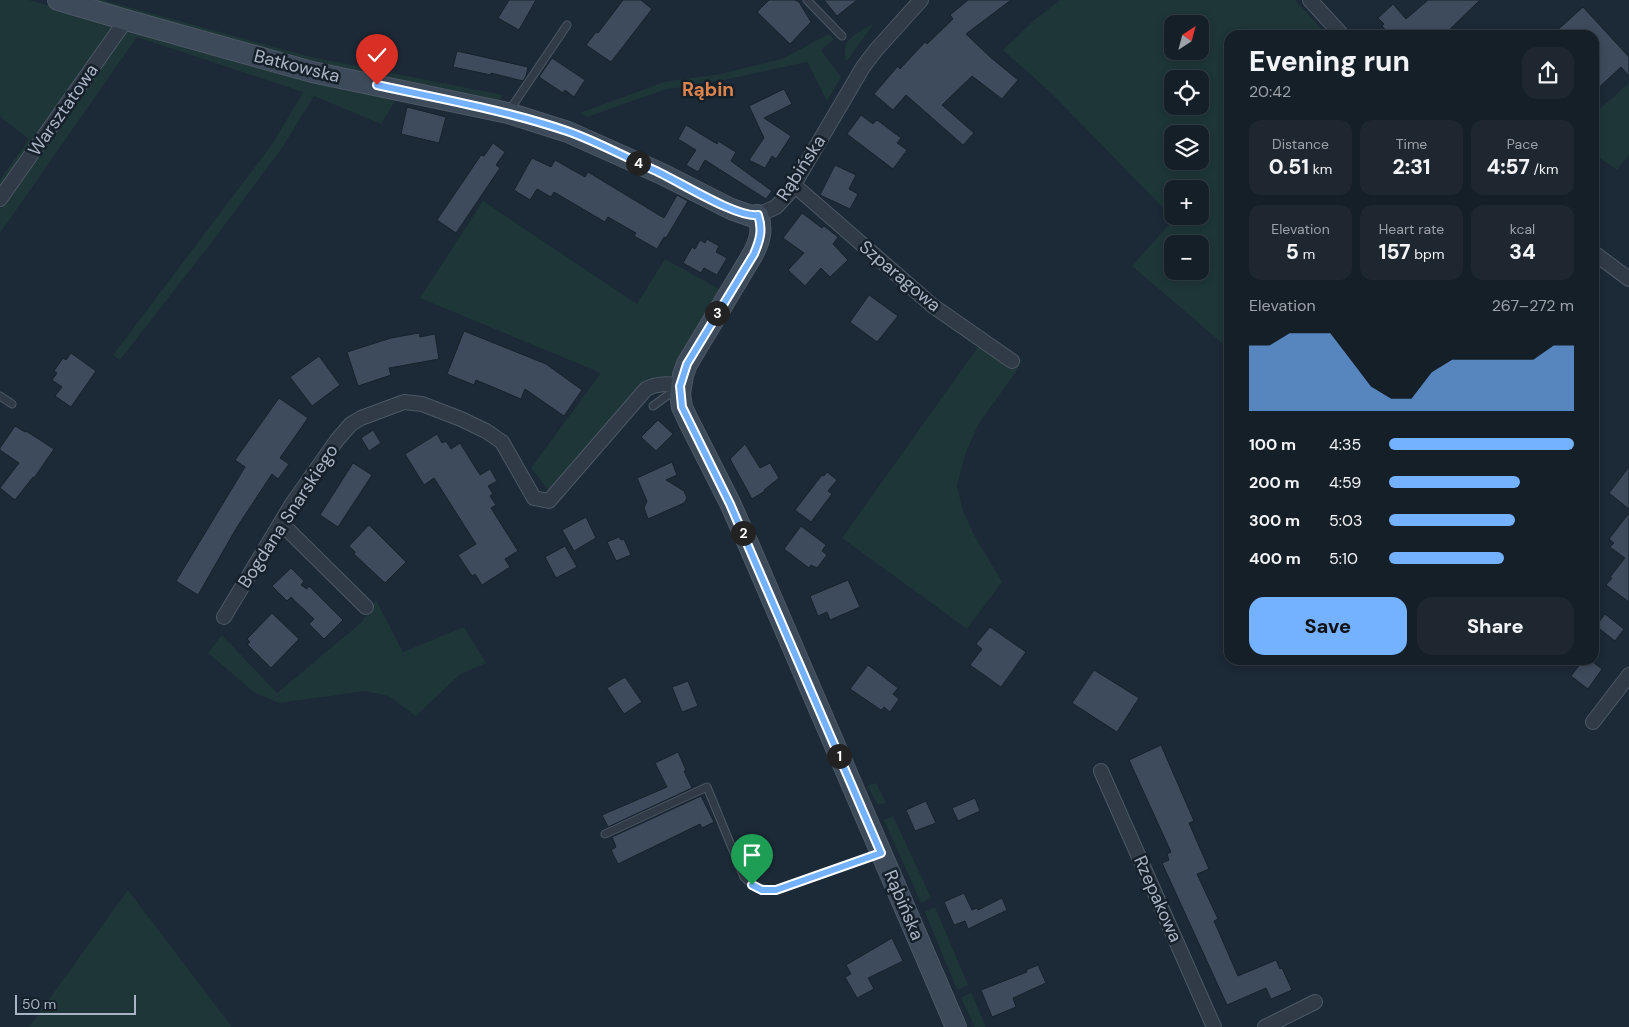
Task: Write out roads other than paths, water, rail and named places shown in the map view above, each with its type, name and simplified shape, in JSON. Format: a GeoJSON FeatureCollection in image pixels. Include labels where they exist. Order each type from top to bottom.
{"type":"FeatureCollection","features":[{"type":"Feature","properties":{"kind":"street","name":"Batkowska"},"geometry":{"type":"LineString","coordinates":[[58,0],[312,72],[508,113],[568,132],[662,174],[731,209],[751,216],[758,215]]}},
{"type":"Feature","properties":{"kind":"street"},"geometry":{"type":"LineString","coordinates":[[1310,0],[1337,30]]}},
{"type":"Feature","properties":{"kind":"street","name":"Rąbińska"},"geometry":{"type":"LineString","coordinates":[[758,215],[769,211],[782,202],[860,73],[876,50],[915,4]]}},
{"type":"Feature","properties":{"kind":"street","name":"Warsztatowa"},"geometry":{"type":"LineString","coordinates":[[0,199],[126,20]]}},
{"type":"Feature","properties":{"kind":"street","name":"Szparagowa"},"geometry":{"type":"LineString","coordinates":[[794,185],[933,306],[1012,362]]}},
{"type":"Feature","properties":{"kind":"street"},"geometry":{"type":"LineString","coordinates":[[680,390],[687,364],[754,254],[761,226],[758,215]]}},
{"type":"Feature","properties":{"kind":"street"},"geometry":{"type":"LineString","coordinates":[[1599,257],[1629,279]]}},
{"type":"Feature","properties":{"kind":"street","name":"Bogdana Snarskiego"},"geometry":{"type":"LineString","coordinates":[[224,618],[281,523],[337,440],[351,424],[361,418],[404,402],[422,404],[461,419],[486,431],[502,442],[534,498],[549,501],[646,389],[653,385],[665,384],[680,390]]}},
{"type":"Feature","properties":{"kind":"street","name":"Rąbińska"},"geometry":{"type":"LineString","coordinates":[[680,390],[682,407],[738,521],[956,1027]]}},
{"type":"Feature","properties":{"kind":"street"},"geometry":{"type":"LineString","coordinates":[[281,523],[366,607]]}},
{"type":"Feature","properties":{"kind":"street"},"geometry":{"type":"LineString","coordinates":[[1593,722],[1629,675]]}},
{"type":"Feature","properties":{"kind":"street","name":"Rzepakowa"},"geometry":{"type":"LineString","coordinates":[[1101,771],[1214,1027]]}},
{"type":"Feature","properties":{"kind":"street"},"geometry":{"type":"LineString","coordinates":[[1265,1027],[1315,1002]]}},
{"type":"Feature","properties":{"kind":"lane"},"geometry":{"type":"LineString","coordinates":[[807,0],[842,36]]}},
{"type":"Feature","properties":{"kind":"lane"},"geometry":{"type":"LineString","coordinates":[[508,113],[566,25]]}},
{"type":"Feature","properties":{"kind":"lane"},"geometry":{"type":"LineString","coordinates":[[653,406],[668,395],[680,390]]}},
{"type":"Feature","properties":{"kind":"lane"},"geometry":{"type":"LineString","coordinates":[[0,396],[12,404]]}},
{"type":"Feature","properties":{"kind":"lane"},"geometry":{"type":"LineString","coordinates":[[605,834],[707,786],[744,877],[752,885],[762,890],[776,890],[881,853]]}},
{"type":"Feature","properties":{"kind":"district","name":"Rąbin"},"geometry":{"type":"Point","coordinates":[708,89]}}]}
